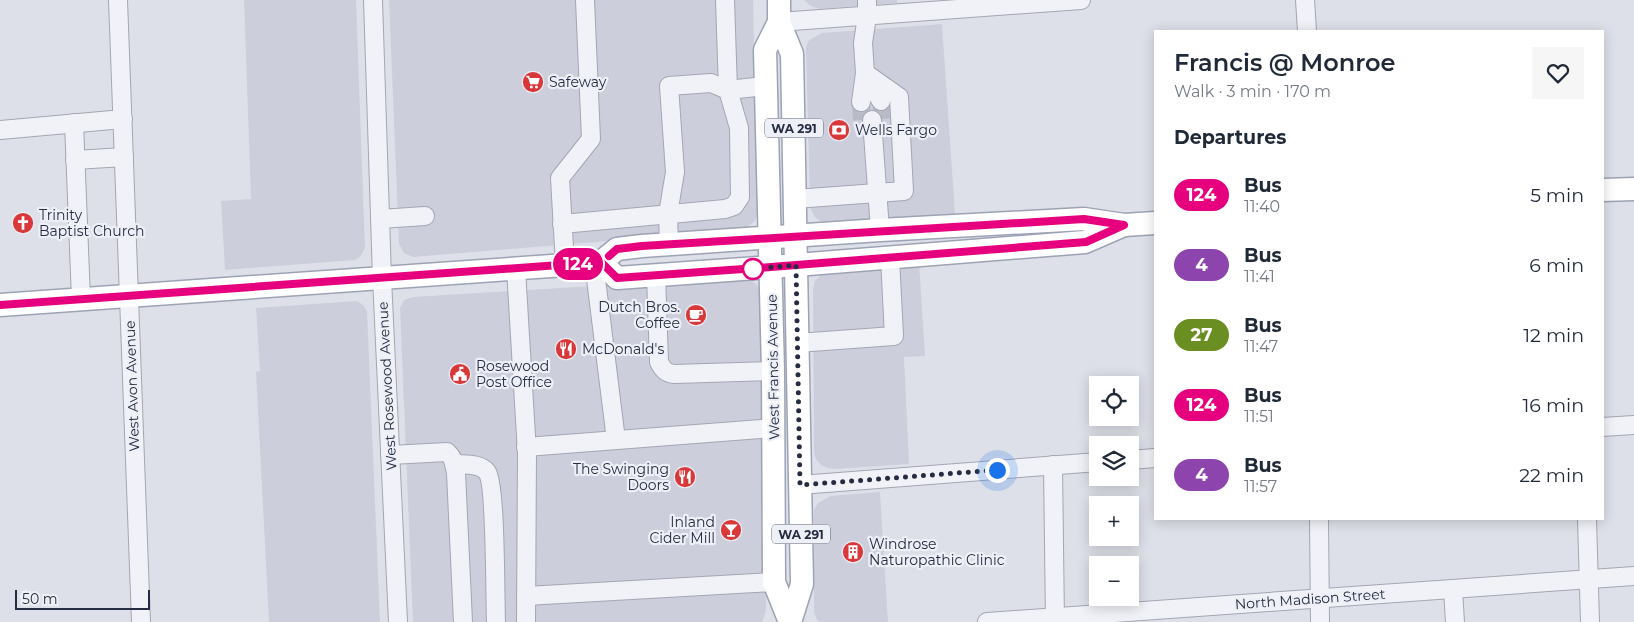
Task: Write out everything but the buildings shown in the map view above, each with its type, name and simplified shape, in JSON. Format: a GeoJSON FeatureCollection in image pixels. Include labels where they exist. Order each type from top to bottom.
{"type":"FeatureCollection","features":[{"type":"Feature","properties":{"kind":"main road","name":"West Francis Avenue"},"geometry":{"type":"LineString","coordinates":[[779,0],[779,22],[792,54],[802,584],[790,622]]}},
{"type":"Feature","properties":{"kind":"main road","name":"West Francis Avenue"},"geometry":{"type":"LineString","coordinates":[[779,22],[764,50],[774,371],[774,582],[790,622]]}},
{"type":"Feature","properties":{"kind":"main road"},"geometry":{"type":"LineString","coordinates":[[1604,190],[1634,189]]}},
{"type":"Feature","properties":{"kind":"main road"},"geometry":{"type":"LineString","coordinates":[[0,305],[598,263],[617,249],[795,236],[1084,219],[1124,225],[1154,223]]}},
{"type":"Feature","properties":{"kind":"main road"},"geometry":{"type":"LineString","coordinates":[[598,263],[617,278],[771,267],[1086,242],[1124,225]]}},
{"type":"Feature","properties":{"kind":"street","name":"West Avon Avenue"},"geometry":{"type":"LineString","coordinates":[[118,0],[141,622]]}},
{"type":"Feature","properties":{"kind":"street","name":"West Rosewood Avenue"},"geometry":{"type":"LineString","coordinates":[[373,0],[382,278],[398,622]]}},
{"type":"Feature","properties":{"kind":"street"},"geometry":{"type":"LineString","coordinates":[[564,265],[560,178],[591,139],[585,0]]}},
{"type":"Feature","properties":{"kind":"street"},"geometry":{"type":"LineString","coordinates":[[562,224],[725,209],[734,206],[740,197],[739,128],[728,90],[725,0]]}},
{"type":"Feature","properties":{"kind":"street"},"geometry":{"type":"LineString","coordinates":[[779,22],[867,8],[1081,0]]}},
{"type":"Feature","properties":{"kind":"street"},"geometry":{"type":"LineString","coordinates":[[1305,0],[1307,30]]}},
{"type":"Feature","properties":{"kind":"street"},"geometry":{"type":"LineString","coordinates":[[867,8],[863,43],[865,73],[871,101]]}},
{"type":"Feature","properties":{"kind":"street"},"geometry":{"type":"LineString","coordinates":[[795,199],[904,191],[898,97],[865,73]]}},
{"type":"Feature","properties":{"kind":"street"},"geometry":{"type":"LineString","coordinates":[[669,245],[668,214],[675,172],[670,86],[712,84],[728,90],[765,86]]}},
{"type":"Feature","properties":{"kind":"street"},"geometry":{"type":"LineString","coordinates":[[0,130],[123,119]]}},
{"type":"Feature","properties":{"kind":"street"},"geometry":{"type":"LineString","coordinates":[[872,120],[880,230]]}},
{"type":"Feature","properties":{"kind":"street"},"geometry":{"type":"LineString","coordinates":[[74,123],[81,300]]}},
{"type":"Feature","properties":{"kind":"street"},"geometry":{"type":"LineString","coordinates":[[75,160],[124,158]]}},
{"type":"Feature","properties":{"kind":"street"},"geometry":{"type":"LineString","coordinates":[[380,219],[425,216]]}},
{"type":"Feature","properties":{"kind":"street"},"geometry":{"type":"LineString","coordinates":[[797,343],[894,336],[890,258]]}},
{"type":"Feature","properties":{"kind":"street"},"geometry":{"type":"LineString","coordinates":[[598,263],[616,440]]}},
{"type":"Feature","properties":{"kind":"street"},"geometry":{"type":"LineString","coordinates":[[516,269],[526,447],[526,622]]}},
{"type":"Feature","properties":{"kind":"street"},"geometry":{"type":"LineString","coordinates":[[656,275],[659,362],[663,370],[674,374],[774,371]]}},
{"type":"Feature","properties":{"kind":"street"},"geometry":{"type":"LineString","coordinates":[[1604,427],[1634,425]]}},
{"type":"Feature","properties":{"kind":"street"},"geometry":{"type":"LineString","coordinates":[[526,447],[774,428]]}},
{"type":"Feature","properties":{"kind":"street"},"geometry":{"type":"LineString","coordinates":[[390,455],[447,452],[451,456],[454,464],[463,622]]}},
{"type":"Feature","properties":{"kind":"street"},"geometry":{"type":"LineString","coordinates":[[1139,459],[1154,458]]}},
{"type":"Feature","properties":{"kind":"street"},"geometry":{"type":"LineString","coordinates":[[800,485],[1089,463]]}},
{"type":"Feature","properties":{"kind":"street"},"geometry":{"type":"LineString","coordinates":[[454,464],[478,466],[487,472],[490,479],[493,501],[496,622]]}},
{"type":"Feature","properties":{"kind":"street"},"geometry":{"type":"LineString","coordinates":[[1053,465],[1055,619]]}},
{"type":"Feature","properties":{"kind":"street"},"geometry":{"type":"LineString","coordinates":[[1319,520],[1320,622]]}},
{"type":"Feature","properties":{"kind":"street"},"geometry":{"type":"LineString","coordinates":[[1587,520],[1590,622]]}},
{"type":"Feature","properties":{"kind":"street","name":"North Madison Street"},"geometry":{"type":"LineString","coordinates":[[986,622],[1188,615],[1319,598],[1634,576]]}},
{"type":"Feature","properties":{"kind":"street"},"geometry":{"type":"LineString","coordinates":[[526,596],[774,582]]}},
{"type":"Feature","properties":{"kind":"street"},"geometry":{"type":"LineString","coordinates":[[1454,590],[1455,622]]}},
{"type":"Feature","properties":{"kind":"shaded area"},"geometry":{"type":"Polygon","coordinates":[[[244,0],[356,0],[365,248],[361,256],[355,260],[225,270],[221,201],[251,199],[244,0]]]}},
{"type":"Feature","properties":{"kind":"shaded area"},"geometry":{"type":"Polygon","coordinates":[[[389,0],[753,0],[758,214],[755,221],[743,230],[413,257],[404,253],[399,244],[389,0]]]}},
{"type":"Feature","properties":{"kind":"shaded area"},"geometry":{"type":"Polygon","coordinates":[[[804,0],[897,0],[897,3],[820,9],[811,6],[804,0]]]}},
{"type":"Feature","properties":{"kind":"shaded area"},"geometry":{"type":"Polygon","coordinates":[[[942,24],[955,214],[828,223],[820,221],[814,216],[810,206],[806,47],[809,40],[822,33],[942,24]]]}},
{"type":"Feature","properties":{"kind":"shaded area"},"geometry":{"type":"Polygon","coordinates":[[[919,263],[925,356],[904,357],[909,464],[835,469],[821,465],[814,453],[813,289],[815,281],[827,272],[919,263]]]}},
{"type":"Feature","properties":{"kind":"shaded area"},"geometry":{"type":"Polygon","coordinates":[[[737,277],[750,279],[757,285],[761,295],[766,611],[762,622],[413,622],[400,308],[404,300],[413,297],[737,277]]]}},
{"type":"Feature","properties":{"kind":"shaded area"},"geometry":{"type":"Polygon","coordinates":[[[357,301],[367,311],[380,622],[269,622],[256,372],[260,371],[256,308],[357,301]]]}},
{"type":"Feature","properties":{"kind":"shaded area"},"geometry":{"type":"Polygon","coordinates":[[[880,492],[888,622],[820,622],[817,620],[814,612],[814,510],[818,503],[831,496],[880,492]]]}},
{"type":"Feature","properties":{"kind":"tunnel"},"geometry":{"type":"LineString","coordinates":[[881,101],[883,119]]}},
{"type":"Feature","properties":{"kind":"tunnel"},"geometry":{"type":"LineString","coordinates":[[861,102],[862,120]]}},
{"type":"Feature","properties":{"kind":"bus line","name":"124"},"geometry":{"type":"LineString","coordinates":[[0,305],[601,262],[617,278],[1086,242],[1124,225],[1084,219],[880,230],[642,246],[617,249],[609,256]]}},
{"type":"Feature","properties":{"kind":"place","name":"Safeway"},"geometry":{"type":"Point","coordinates":[533,82]}},
{"type":"Feature","properties":{"kind":"place","name":"Wells Fargo"},"geometry":{"type":"Point","coordinates":[839,130]}},
{"type":"Feature","properties":{"kind":"place","name":"Trinity Baptist Church"},"geometry":{"type":"Point","coordinates":[23,223]}},
{"type":"Feature","properties":{"kind":"place","name":"Dutch Bros. Coffee"},"geometry":{"type":"Point","coordinates":[696,315]}},
{"type":"Feature","properties":{"kind":"place","name":"McDonald's"},"geometry":{"type":"Point","coordinates":[566,349]}},
{"type":"Feature","properties":{"kind":"place","name":"Rosewood Post Office"},"geometry":{"type":"Point","coordinates":[460,374]}},
{"type":"Feature","properties":{"kind":"place","name":"The Swinging Doors"},"geometry":{"type":"Point","coordinates":[685,477]}},
{"type":"Feature","properties":{"kind":"place","name":"Inland Cider Mill"},"geometry":{"type":"Point","coordinates":[731,530]}},
{"type":"Feature","properties":{"kind":"place","name":"Windrose Naturopathic Clinic"},"geometry":{"type":"Point","coordinates":[853,552]}},
{"type":"Feature","properties":{"kind":"route"},"geometry":{"type":"LineString","coordinates":[[753,269],[796,265],[800,485],[997,470]]}}]}
